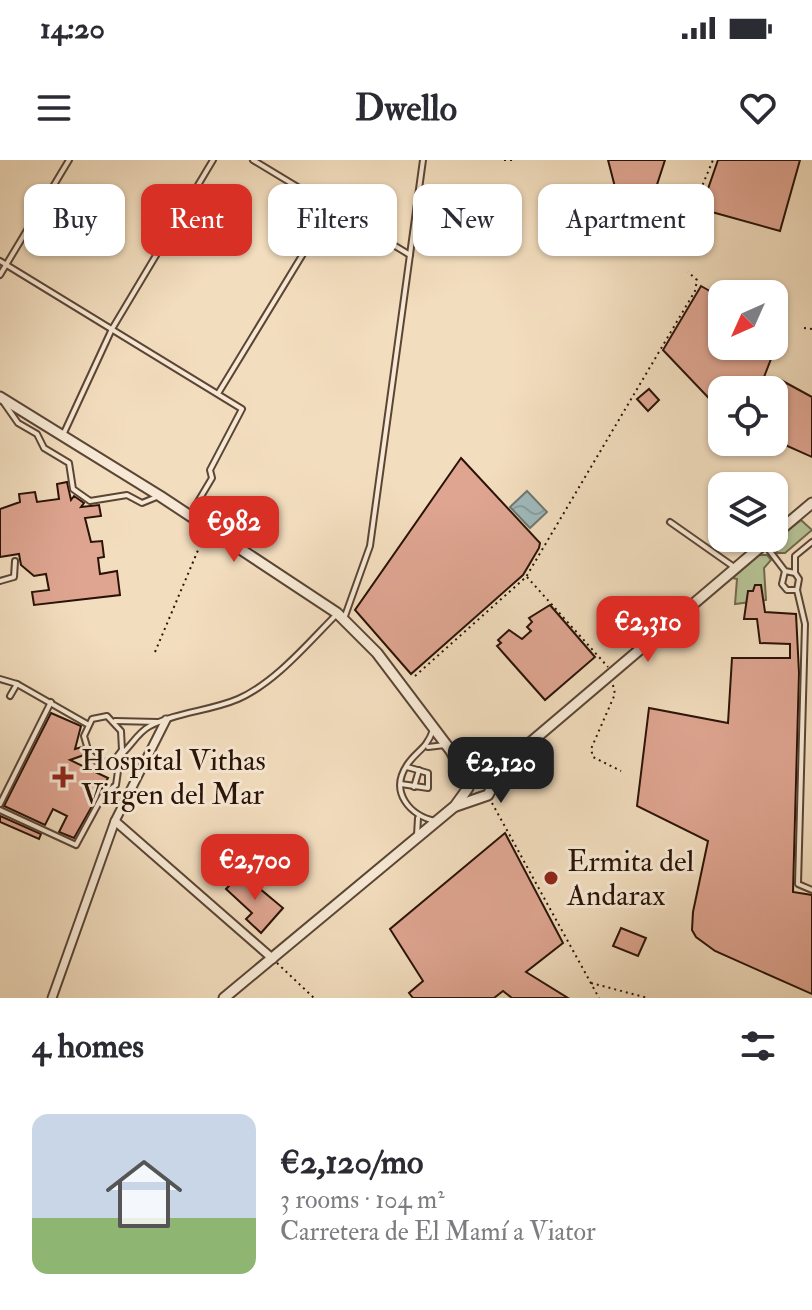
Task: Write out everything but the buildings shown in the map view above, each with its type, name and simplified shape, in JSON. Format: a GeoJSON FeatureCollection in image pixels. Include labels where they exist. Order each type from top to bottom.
{"type":"FeatureCollection","features":[{"type":"Feature","properties":{"kind":"street"},"geometry":{"type":"LineString","coordinates":[[0,397],[190,515],[340,616],[377,653],[449,748],[468,785],[483,796]]}},
{"type":"Feature","properties":{"kind":"street"},"geometry":{"type":"LineString","coordinates":[[788,524],[812,503]]}},
{"type":"Feature","properties":{"kind":"street"},"geometry":{"type":"LineString","coordinates":[[455,806],[483,796],[504,765],[755,552]]}},
{"type":"Feature","properties":{"kind":"street"},"geometry":{"type":"LineString","coordinates":[[52,998],[115,821],[163,721]]}},
{"type":"Feature","properties":{"kind":"street"},"geometry":{"type":"LineString","coordinates":[[449,748],[491,784]]}},
{"type":"Feature","properties":{"kind":"street"},"geometry":{"type":"LineString","coordinates":[[224,998],[437,822],[455,806],[468,785],[482,774],[504,765]]}},
{"type":"Feature","properties":{"kind":"street"},"geometry":{"type":"LineString","coordinates":[[115,821],[273,959]]}},
{"type":"Feature","properties":{"kind":"lane"},"geometry":{"type":"LineString","coordinates":[[0,275],[69,160]]}},
{"type":"Feature","properties":{"kind":"lane"},"geometry":{"type":"LineString","coordinates":[[63,435],[112,329],[213,160]]}},
{"type":"Feature","properties":{"kind":"lane"},"geometry":{"type":"LineString","coordinates":[[253,160],[292,184]]}},
{"type":"Feature","properties":{"kind":"lane"},"geometry":{"type":"LineString","coordinates":[[51,702],[0,807],[76,845],[103,795],[116,785],[118,771],[114,760],[123,741],[114,721],[107,716],[92,719],[84,736],[89,753],[96,761],[114,760],[143,731],[163,721],[237,699],[259,687],[340,616],[370,546],[423,160]]}},
{"type":"Feature","properties":{"kind":"lane"},"geometry":{"type":"LineString","coordinates":[[397,247],[410,255]]}},
{"type":"Feature","properties":{"kind":"lane"},"geometry":{"type":"LineString","coordinates":[[219,392],[302,256]]}},
{"type":"Feature","properties":{"kind":"lane"},"geometry":{"type":"LineString","coordinates":[[0,261],[219,392],[242,409],[210,470],[212,478],[190,515]]}},
{"type":"Feature","properties":{"kind":"lane"},"geometry":{"type":"LineString","coordinates":[[0,397],[18,423],[37,434],[44,448],[69,463],[73,489],[90,501],[127,495],[142,503],[160,496]]}},
{"type":"Feature","properties":{"kind":"lane"},"geometry":{"type":"LineString","coordinates":[[670,522],[736,568]]}},
{"type":"Feature","properties":{"kind":"lane"},"geometry":{"type":"LineString","coordinates":[[812,542],[795,556],[795,573],[799,579],[797,590],[805,624],[798,884],[812,890]]}},
{"type":"Feature","properties":{"kind":"lane"},"geometry":{"type":"LineString","coordinates":[[776,552],[785,571],[782,584],[787,590],[797,590]]}},
{"type":"Feature","properties":{"kind":"lane"},"geometry":{"type":"LineString","coordinates":[[0,581],[14,577],[15,561]]}},
{"type":"Feature","properties":{"kind":"lane"},"geometry":{"type":"LineString","coordinates":[[785,571],[795,573]]}},
{"type":"Feature","properties":{"kind":"lane"},"geometry":{"type":"LineString","coordinates":[[0,679],[17,684],[87,724]]}},
{"type":"Feature","properties":{"kind":"lane"},"geometry":{"type":"LineString","coordinates":[[10,696],[17,684]]}},
{"type":"Feature","properties":{"kind":"lane"},"geometry":{"type":"LineString","coordinates":[[114,721],[163,721]]}},
{"type":"Feature","properties":{"kind":"lane"},"geometry":{"type":"LineString","coordinates":[[434,728],[428,747],[406,767],[401,796],[418,818],[437,822]]}},
{"type":"Feature","properties":{"kind":"lane"},"geometry":{"type":"LineString","coordinates":[[428,747],[449,748]]}},
{"type":"Feature","properties":{"kind":"lane"},"geometry":{"type":"LineString","coordinates":[[401,784],[428,788],[430,778],[419,770],[406,767]]}},
{"type":"Feature","properties":{"kind":"lane"},"geometry":{"type":"LineString","coordinates":[[414,787],[419,770]]}},
{"type":"Feature","properties":{"kind":"lane"},"geometry":{"type":"LineString","coordinates":[[417,838],[418,818]]}},
{"type":"Feature","properties":{"kind":"path"},"geometry":{"type":"LineString","coordinates":[[504,160],[513,160]]}},
{"type":"Feature","properties":{"kind":"path"},"geometry":{"type":"LineString","coordinates":[[703,184],[713,160]]}},
{"type":"Feature","properties":{"kind":"path"},"geometry":{"type":"LineString","coordinates":[[415,676],[526,577],[695,291],[697,280],[688,272]]}},
{"type":"Feature","properties":{"kind":"path"},"geometry":{"type":"LineString","coordinates":[[804,328],[812,329]]}},
{"type":"Feature","properties":{"kind":"path"},"geometry":{"type":"LineString","coordinates":[[155,652],[208,527]]}},
{"type":"Feature","properties":{"kind":"path"},"geometry":{"type":"LineString","coordinates":[[526,577],[610,676],[615,694],[591,749],[593,757],[621,771]]}},
{"type":"Feature","properties":{"kind":"path"},"geometry":{"type":"LineString","coordinates":[[483,796],[599,998]]}},
{"type":"Feature","properties":{"kind":"path"},"geometry":{"type":"LineString","coordinates":[[273,959],[314,998]]}},
{"type":"Feature","properties":{"kind":"path"},"geometry":{"type":"LineString","coordinates":[[590,983],[648,998]]}},
{"type":"Feature","properties":{"kind":"green space"},"geometry":{"type":"Polygon","coordinates":[[[801,520],[812,530],[788,550],[788,530],[801,520]]]}},
{"type":"Feature","properties":{"kind":"green space"},"geometry":{"type":"Polygon","coordinates":[[[759,555],[767,555],[771,560],[764,568],[766,600],[735,604],[737,579],[732,578],[759,555]]]}},
{"type":"Feature","properties":{"kind":"water"},"geometry":{"type":"Polygon","coordinates":[[[527,491],[547,512],[530,528],[510,507],[527,491]]]}},
{"type":"Feature","properties":{"kind":"place","name":"Hospital Vithas Virgen del Mar"},"geometry":{"type":"Point","coordinates":[63,777]}},
{"type":"Feature","properties":{"kind":"place","name":"Ermita del Andarax"},"geometry":{"type":"Point","coordinates":[551,878]}}]}
